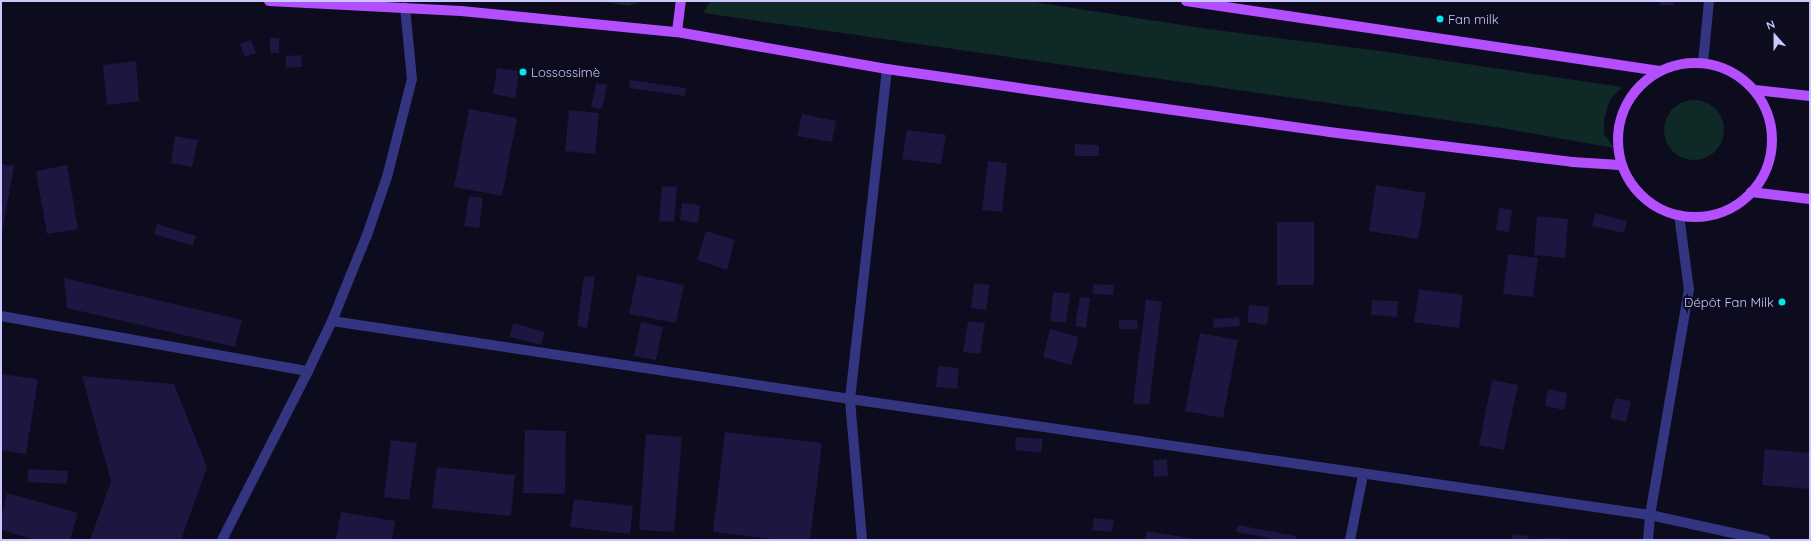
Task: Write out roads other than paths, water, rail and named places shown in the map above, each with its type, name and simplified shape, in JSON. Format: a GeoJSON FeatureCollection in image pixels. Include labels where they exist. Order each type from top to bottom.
{"type":"FeatureCollection","features":[{"type":"Feature","properties":{"kind":"main road"},"geometry":{"type":"LineString","coordinates":[[269,1],[405,4],[677,32],[887,69],[1329,132],[1572,162],[1620,165]]}},
{"type":"Feature","properties":{"kind":"main road"},"geometry":{"type":"LineString","coordinates":[[677,32],[681,1]]}},
{"type":"Feature","properties":{"kind":"main road"},"geometry":{"type":"LineString","coordinates":[[1186,1],[1660,72]]}},
{"type":"Feature","properties":{"kind":"main road"},"geometry":{"type":"LineString","coordinates":[[1681,64],[1703,64],[1718,66],[1732,72],[1755,90],[1770,118],[1772,150],[1768,165],[1761,179],[1751,192],[1740,202],[1711,214],[1695,216],[1679,215],[1661,208],[1644,197],[1630,183],[1620,165],[1619,130],[1624,112],[1633,96],[1645,82],[1660,72],[1681,64]]}},
{"type":"Feature","properties":{"kind":"main road"},"geometry":{"type":"LineString","coordinates":[[1755,90],[1810,96]]}},
{"type":"Feature","properties":{"kind":"main road"},"geometry":{"type":"LineString","coordinates":[[1751,192],[1810,199]]}},
{"type":"Feature","properties":{"kind":"street"},"geometry":{"type":"LineString","coordinates":[[1703,64],[1709,1]]}},
{"type":"Feature","properties":{"kind":"street"},"geometry":{"type":"LineString","coordinates":[[222,540],[332,321],[367,235],[387,177],[412,79],[405,4]]}},
{"type":"Feature","properties":{"kind":"street"},"geometry":{"type":"LineString","coordinates":[[862,540],[850,399],[887,69]]}},
{"type":"Feature","properties":{"kind":"street"},"geometry":{"type":"LineString","coordinates":[[1648,540],[1650,515],[1689,290],[1679,215]]}},
{"type":"Feature","properties":{"kind":"street"},"geometry":{"type":"LineString","coordinates":[[1,316],[308,371]]}},
{"type":"Feature","properties":{"kind":"street"},"geometry":{"type":"LineString","coordinates":[[332,321],[850,399],[1650,515],[1765,540]]}},
{"type":"Feature","properties":{"kind":"street"},"geometry":{"type":"LineString","coordinates":[[1350,540],[1363,474]]}},
{"type":"Feature","properties":{"kind":"place","name":"Fan milk"},"geometry":{"type":"Point","coordinates":[1440,19]}},
{"type":"Feature","properties":{"kind":"place","name":"Lossossimè"},"geometry":{"type":"Point","coordinates":[523,72]}},
{"type":"Feature","properties":{"kind":"place","name":"Dépôt Fan Milk"},"geometry":{"type":"Point","coordinates":[1782,302]}}]}
